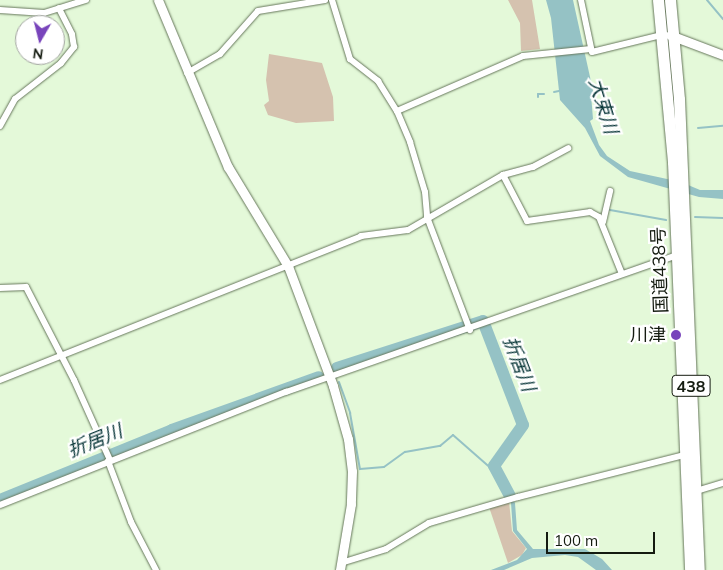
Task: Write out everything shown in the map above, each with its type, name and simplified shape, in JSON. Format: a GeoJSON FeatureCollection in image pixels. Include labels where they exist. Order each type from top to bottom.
{"type":"FeatureCollection","features":[{"type":"Feature","properties":{"kind":"highway","name":"国道438号"},"geometry":{"type":"LineString","coordinates":[[658,0],[678,162]]}},
{"type":"Feature","properties":{"kind":"highway","name":"国道438号"},"geometry":{"type":"LineString","coordinates":[[670,0],[674,36],[690,454],[690,570]]}},
{"type":"Feature","properties":{"kind":"highway","name":"国道438号"},"geometry":{"type":"LineString","coordinates":[[691,493],[699,570]]}},
{"type":"Feature","properties":{"kind":"street"},"geometry":{"type":"LineString","coordinates":[[0,10],[34,14],[86,0]]}},
{"type":"Feature","properties":{"kind":"street"},"geometry":{"type":"LineString","coordinates":[[158,0],[187,73],[239,187],[288,266],[330,377],[346,430],[352,471],[351,504],[341,567]]}},
{"type":"Feature","properties":{"kind":"street"},"geometry":{"type":"LineString","coordinates":[[187,73],[220,54],[258,11],[325,0]]}},
{"type":"Feature","properties":{"kind":"street"},"geometry":{"type":"LineString","coordinates":[[332,0],[350,60],[378,81],[397,111],[425,192],[428,217],[468,327]]}},
{"type":"Feature","properties":{"kind":"street"},"geometry":{"type":"LineString","coordinates":[[581,0],[590,49]]}},
{"type":"Feature","properties":{"kind":"street"},"geometry":{"type":"LineString","coordinates":[[0,126],[15,99],[61,63],[74,47],[72,34],[59,8]]}},
{"type":"Feature","properties":{"kind":"street"},"geometry":{"type":"LineString","coordinates":[[397,111],[508,61],[552,52],[590,49],[592,52],[662,34],[674,36],[723,55]]}},
{"type":"Feature","properties":{"kind":"street"},"geometry":{"type":"LineString","coordinates":[[0,380],[61,354],[369,234],[401,232],[503,175],[533,168],[568,148]]}},
{"type":"Feature","properties":{"kind":"street"},"geometry":{"type":"LineString","coordinates":[[503,175],[527,221],[590,212],[603,222],[622,274]]}},
{"type":"Feature","properties":{"kind":"street"},"geometry":{"type":"LineString","coordinates":[[603,222],[610,191]]}},
{"type":"Feature","properties":{"kind":"street"},"geometry":{"type":"LineString","coordinates":[[0,505],[108,459],[330,377],[468,327],[484,325],[504,315],[681,254]]}},
{"type":"Feature","properties":{"kind":"street"},"geometry":{"type":"LineString","coordinates":[[0,288],[26,287],[61,354],[108,459],[130,522],[156,570]]}},
{"type":"Feature","properties":{"kind":"street"},"geometry":{"type":"LineString","coordinates":[[341,567],[394,545],[429,523],[511,499],[690,454]]}},
{"type":"Feature","properties":{"kind":"street"},"geometry":{"type":"LineString","coordinates":[[691,493],[723,483]]}},
{"type":"Feature","properties":{"kind":"shaded area"},"geometry":{"type":"Polygon","coordinates":[[[508,0],[532,0],[540,49],[521,51],[520,23],[508,0]]]}},
{"type":"Feature","properties":{"kind":"shaded area"},"geometry":{"type":"Polygon","coordinates":[[[269,54],[322,63],[333,97],[334,121],[296,123],[268,115],[264,105],[269,101],[266,80],[269,54]]]}},
{"type":"Feature","properties":{"kind":"shaded area"},"geometry":{"type":"Polygon","coordinates":[[[509,501],[512,531],[526,548],[522,555],[508,563],[489,507],[509,501]]]}},
{"type":"Feature","properties":{"kind":"water"},"geometry":{"type":"Polygon","coordinates":[[[546,0],[573,0],[594,95],[591,95],[593,119],[590,121],[599,145],[607,156],[630,171],[681,182],[700,190],[723,190],[723,199],[699,197],[628,177],[600,156],[585,128],[560,100],[551,18],[546,0]]]}},
{"type":"Feature","properties":{"kind":"water"},"geometry":{"type":"Polygon","coordinates":[[[501,481],[515,503],[517,530],[533,549],[585,549],[602,559],[612,570],[596,570],[578,557],[565,555],[532,558],[504,570],[491,570],[517,560],[527,549],[513,531],[511,503],[501,481]]]}},
{"type":"Feature","properties":{"kind":"waterway"},"geometry":{"type":"LineString","coordinates":[[707,0],[723,19]]}},
{"type":"Feature","properties":{"kind":"waterway"},"geometry":{"type":"LineString","coordinates":[[554,92],[559,91]]}},
{"type":"Feature","properties":{"kind":"waterway"},"geometry":{"type":"LineString","coordinates":[[538,97],[538,94],[544,94]]}},
{"type":"Feature","properties":{"kind":"waterway"},"geometry":{"type":"LineString","coordinates":[[698,128],[723,126]]}},
{"type":"Feature","properties":{"kind":"waterway"},"geometry":{"type":"LineString","coordinates":[[610,210],[666,220]]}},
{"type":"Feature","properties":{"kind":"waterway"},"geometry":{"type":"LineString","coordinates":[[695,217],[723,218]]}},
{"type":"Feature","properties":{"kind":"waterway","name":"折居川"},"geometry":{"type":"LineString","coordinates":[[337,368],[483,321],[523,425],[494,466],[510,496]]}},
{"type":"Feature","properties":{"kind":"waterway","name":"折居川"},"geometry":{"type":"LineString","coordinates":[[0,500],[172,430],[319,377]]}},
{"type":"Feature","properties":{"kind":"waterway"},"geometry":{"type":"LineString","coordinates":[[339,382],[350,413],[360,469],[384,467],[405,452],[440,446],[453,435],[494,471]]}},
{"type":"Feature","properties":{"kind":"place","name":"川津"},"geometry":{"type":"Point","coordinates":[676,335]}},
{"type":"Feature","properties":{"kind":"water label","name":"大束川"},"geometry":{"type":"Point","coordinates":[603,106]}}]}
